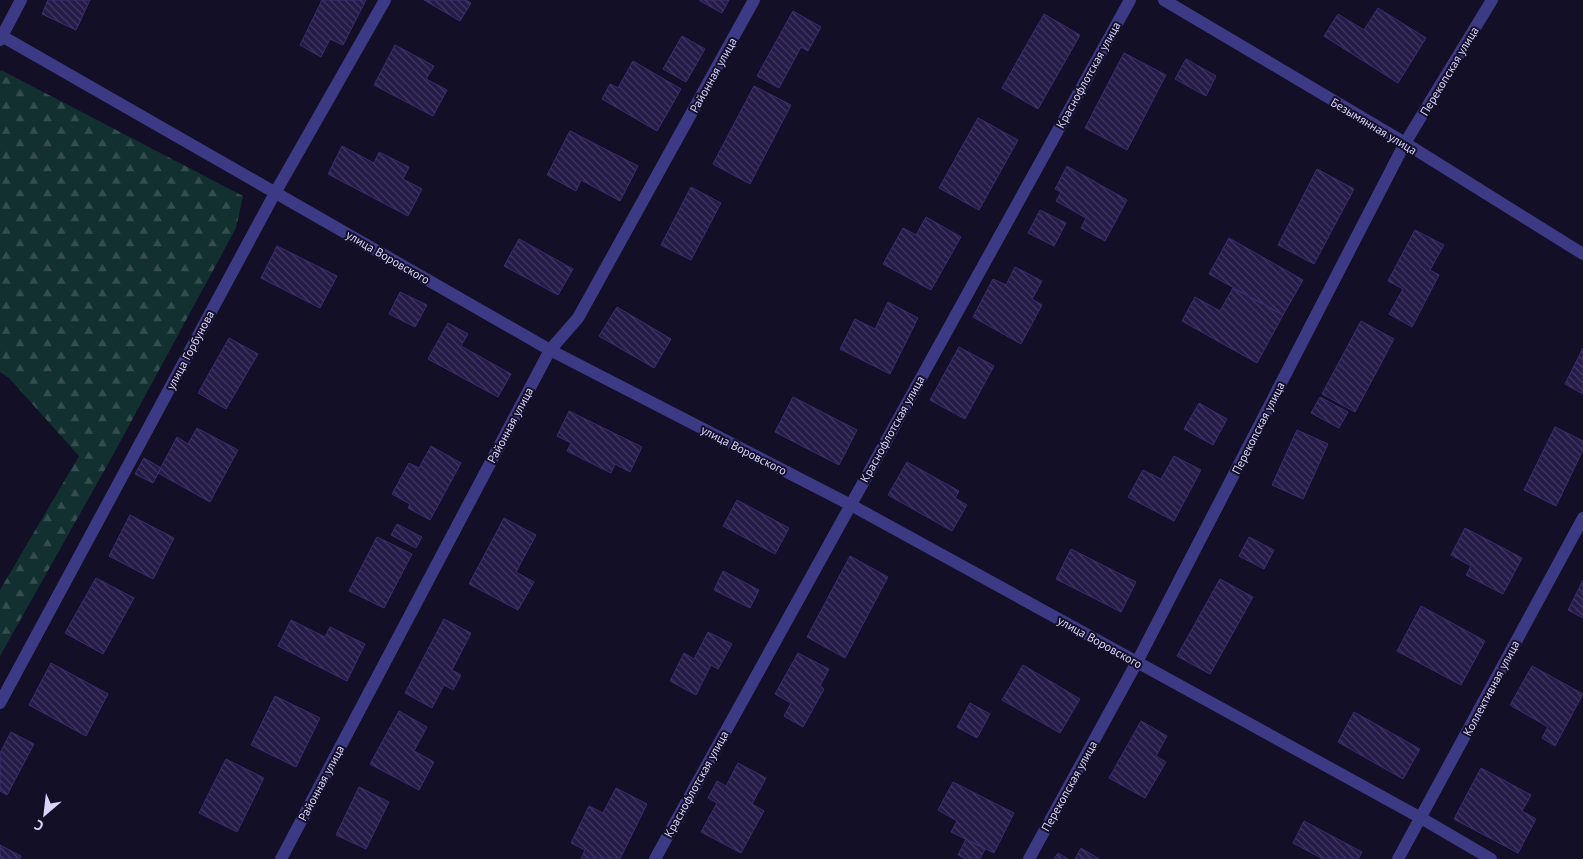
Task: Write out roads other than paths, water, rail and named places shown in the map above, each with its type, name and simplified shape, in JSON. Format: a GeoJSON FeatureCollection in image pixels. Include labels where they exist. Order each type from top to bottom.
{"type":"FeatureCollection","features":[{"type":"Feature","properties":{"kind":"street"},"geometry":{"type":"LineString","coordinates":[[1,38],[21,0]]}},
{"type":"Feature","properties":{"kind":"street","name":"улица Горбунова"},"geometry":{"type":"LineString","coordinates":[[0,703],[275,193],[385,0]]}},
{"type":"Feature","properties":{"kind":"street","name":"Районная улица"},"geometry":{"type":"LineString","coordinates":[[281,859],[550,350],[578,318],[754,0]]}},
{"type":"Feature","properties":{"kind":"street","name":"Краснофлотская улица"},"geometry":{"type":"LineString","coordinates":[[655,859],[1130,0]]}},
{"type":"Feature","properties":{"kind":"street","name":"Безымянная улица"},"geometry":{"type":"LineString","coordinates":[[1164,0],[1405,143],[1583,254]]}},
{"type":"Feature","properties":{"kind":"street","name":"Перекопская улица"},"geometry":{"type":"LineString","coordinates":[[1029,859],[1137,662],[1405,143],[1492,0]]}},
{"type":"Feature","properties":{"kind":"street","name":"улица Воровского"},"geometry":{"type":"LineString","coordinates":[[1,38],[550,350],[851,505],[1421,818],[1491,859]]}},
{"type":"Feature","properties":{"kind":"street","name":"Коллективная улица"},"geometry":{"type":"LineString","coordinates":[[1398,859],[1583,518]]}}]}
